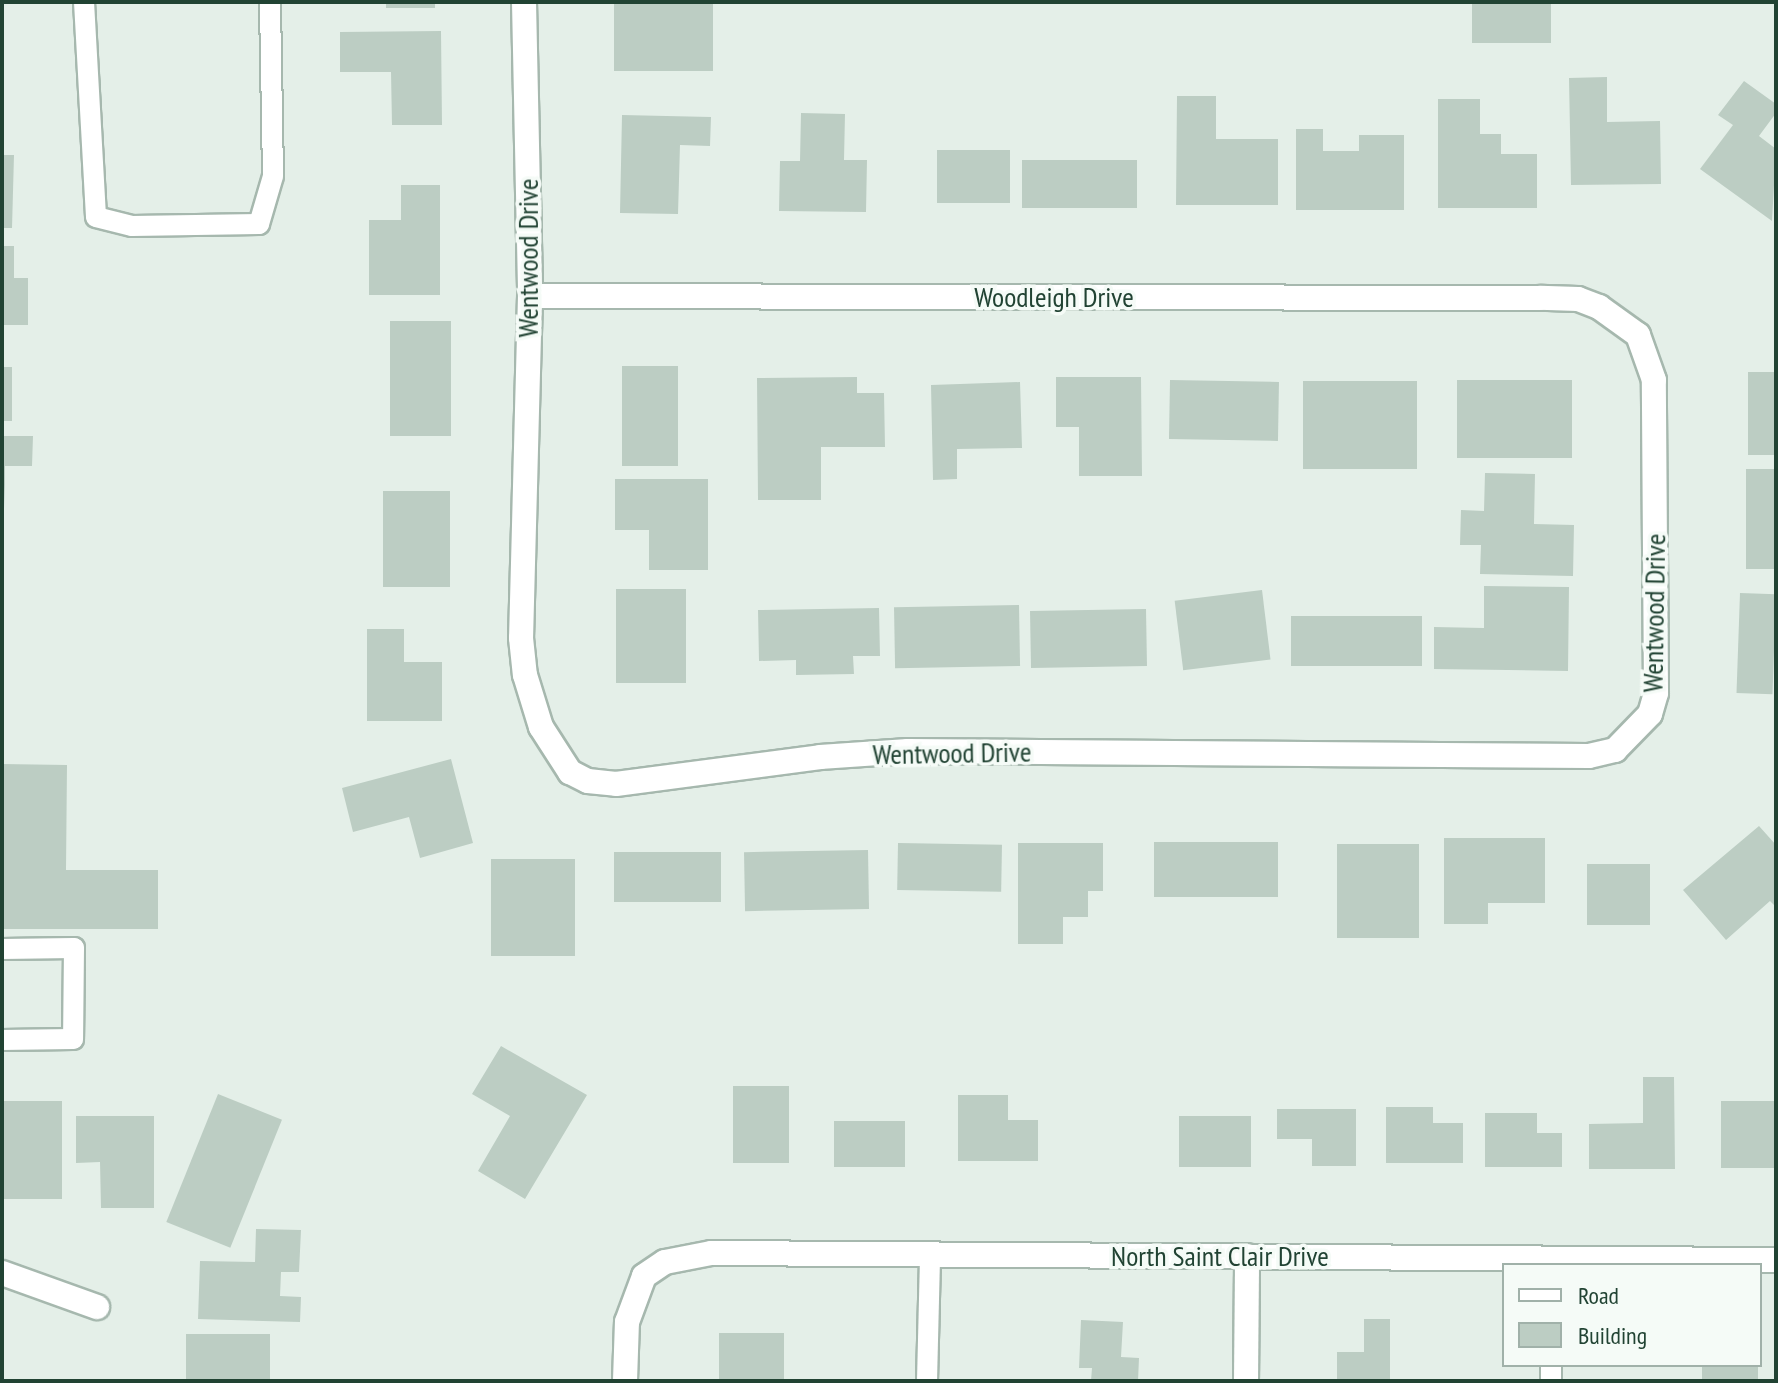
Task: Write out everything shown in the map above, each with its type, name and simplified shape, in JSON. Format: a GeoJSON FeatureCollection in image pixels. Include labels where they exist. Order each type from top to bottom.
{"type":"FeatureCollection","features":[{"type":"Feature","properties":{"kind":"street","name":"Wentwood Drive"},"geometry":{"type":"LineString","coordinates":[[524,2],[530,296],[525,675],[555,755],[570,772],[588,781],[616,784],[820,757],[908,751],[1555,757],[1615,750],[1650,714],[1656,693],[1654,380],[1647,352],[1624,320],[1578,299]]}},
{"type":"Feature","properties":{"kind":"street","name":"Woodleigh Drive"},"geometry":{"type":"LineString","coordinates":[[530,296],[1578,299]]}},
{"type":"Feature","properties":{"kind":"street","name":"North Saint Clair Drive"},"geometry":{"type":"LineString","coordinates":[[625,1381],[633,1296],[644,1276],[665,1262],[711,1253],[1247,1256],[1552,1262],[1776,1260]]}},
{"type":"Feature","properties":{"kind":"street"},"geometry":{"type":"LineString","coordinates":[[1246,1381],[1247,1256]]}},
{"type":"Feature","properties":{"kind":"street"},"geometry":{"type":"LineString","coordinates":[[2,1273],[97,1307]]}},
{"type":"Feature","properties":{"kind":"lane"},"geometry":{"type":"LineString","coordinates":[[84,2],[96,217],[132,226],[259,224],[273,176],[270,2]]}},
{"type":"Feature","properties":{"kind":"lane"},"geometry":{"type":"LineString","coordinates":[[2,949],[74,948],[73,1039],[2,1040]]}},
{"type":"Feature","properties":{"kind":"lane"},"geometry":{"type":"LineString","coordinates":[[927,1381],[930,1254]]}},
{"type":"Feature","properties":{"kind":"building"},"geometry":{"type":"Polygon","coordinates":[[[386,2],[435,2],[435,8],[386,8],[386,2]]]}},
{"type":"Feature","properties":{"kind":"building"},"geometry":{"type":"Polygon","coordinates":[[[614,2],[713,2],[713,71],[614,71],[614,2]]]}},
{"type":"Feature","properties":{"kind":"building"},"geometry":{"type":"Polygon","coordinates":[[[1472,2],[1551,2],[1551,43],[1472,43],[1472,2]]]}},
{"type":"Feature","properties":{"kind":"building"},"geometry":{"type":"Polygon","coordinates":[[[441,31],[442,125],[392,125],[391,72],[340,72],[340,32],[441,31]]]}},
{"type":"Feature","properties":{"kind":"building"},"geometry":{"type":"Polygon","coordinates":[[[1607,77],[1607,122],[1660,121],[1661,184],[1571,185],[1569,78],[1607,77]]]}},
{"type":"Feature","properties":{"kind":"building"},"geometry":{"type":"Polygon","coordinates":[[[1744,81],[1776,104],[1776,113],[1759,136],[1776,149],[1772,221],[1700,169],[1733,125],[1718,115],[1744,81]]]}},
{"type":"Feature","properties":{"kind":"building"},"geometry":{"type":"Polygon","coordinates":[[[1177,96],[1216,96],[1216,139],[1278,139],[1278,205],[1176,205],[1177,96]]]}},
{"type":"Feature","properties":{"kind":"building"},"geometry":{"type":"Polygon","coordinates":[[[1438,99],[1480,99],[1480,134],[1501,134],[1501,154],[1537,154],[1537,208],[1438,208],[1438,99]]]}},
{"type":"Feature","properties":{"kind":"building"},"geometry":{"type":"Polygon","coordinates":[[[801,113],[845,114],[844,160],[867,160],[866,212],[779,211],[780,161],[800,161],[801,113]]]}},
{"type":"Feature","properties":{"kind":"building"},"geometry":{"type":"Polygon","coordinates":[[[622,115],[711,117],[710,146],[680,145],[678,214],[620,213],[622,115]]]}},
{"type":"Feature","properties":{"kind":"building"},"geometry":{"type":"Polygon","coordinates":[[[1296,129],[1323,129],[1323,151],[1359,151],[1359,135],[1404,135],[1404,210],[1296,210],[1296,129]]]}},
{"type":"Feature","properties":{"kind":"building"},"geometry":{"type":"Polygon","coordinates":[[[937,150],[1010,150],[1010,203],[937,203],[937,150]]]}},
{"type":"Feature","properties":{"kind":"building"},"geometry":{"type":"Polygon","coordinates":[[[2,155],[14,155],[12,228],[2,228],[2,155]]]}},
{"type":"Feature","properties":{"kind":"building"},"geometry":{"type":"Polygon","coordinates":[[[1022,160],[1137,160],[1137,208],[1022,208],[1022,160]]]}},
{"type":"Feature","properties":{"kind":"building"},"geometry":{"type":"Polygon","coordinates":[[[401,185],[440,185],[440,295],[369,295],[369,220],[401,220],[401,185]]]}},
{"type":"Feature","properties":{"kind":"building"},"geometry":{"type":"Polygon","coordinates":[[[2,246],[14,246],[14,278],[28,278],[28,325],[2,325],[2,246]]]}},
{"type":"Feature","properties":{"kind":"building"},"geometry":{"type":"Polygon","coordinates":[[[390,321],[451,321],[451,436],[390,436],[390,321]]]}},
{"type":"Feature","properties":{"kind":"building"},"geometry":{"type":"Polygon","coordinates":[[[622,366],[678,366],[678,466],[622,466],[622,366]]]}},
{"type":"Feature","properties":{"kind":"building"},"geometry":{"type":"Polygon","coordinates":[[[2,367],[12,367],[12,421],[2,421],[2,367]]]}},
{"type":"Feature","properties":{"kind":"building"},"geometry":{"type":"Polygon","coordinates":[[[1748,372],[1776,372],[1776,455],[1748,455],[1748,372]]]}},
{"type":"Feature","properties":{"kind":"building"},"geometry":{"type":"Polygon","coordinates":[[[857,377],[857,393],[884,393],[885,447],[821,447],[821,500],[758,500],[757,378],[857,377]]]}},
{"type":"Feature","properties":{"kind":"building"},"geometry":{"type":"Polygon","coordinates":[[[1056,377],[1141,377],[1142,476],[1079,476],[1079,427],[1056,427],[1056,377]]]}},
{"type":"Feature","properties":{"kind":"building"},"geometry":{"type":"Polygon","coordinates":[[[1170,380],[1279,382],[1278,441],[1169,439],[1170,380]]]}},
{"type":"Feature","properties":{"kind":"building"},"geometry":{"type":"Polygon","coordinates":[[[1457,380],[1572,380],[1572,458],[1457,458],[1457,380]]]}},
{"type":"Feature","properties":{"kind":"building"},"geometry":{"type":"Polygon","coordinates":[[[1303,381],[1417,381],[1417,469],[1303,469],[1303,381]]]}},
{"type":"Feature","properties":{"kind":"building"},"geometry":{"type":"Polygon","coordinates":[[[1020,382],[1022,448],[957,449],[957,479],[933,480],[931,385],[1020,382]]]}},
{"type":"Feature","properties":{"kind":"building"},"geometry":{"type":"Polygon","coordinates":[[[2,436],[33,436],[32,466],[5,466],[5,509],[2,436]]]}},
{"type":"Feature","properties":{"kind":"building"},"geometry":{"type":"Polygon","coordinates":[[[1746,469],[1776,469],[1776,569],[1746,569],[1746,469]]]}},
{"type":"Feature","properties":{"kind":"building"},"geometry":{"type":"Polygon","coordinates":[[[1485,473],[1535,474],[1534,524],[1574,525],[1573,576],[1480,574],[1481,545],[1460,545],[1461,510],[1484,511],[1485,473]]]}},
{"type":"Feature","properties":{"kind":"building"},"geometry":{"type":"Polygon","coordinates":[[[615,479],[708,479],[708,570],[649,570],[649,530],[615,530],[615,479]]]}},
{"type":"Feature","properties":{"kind":"building"},"geometry":{"type":"Polygon","coordinates":[[[383,491],[450,491],[450,587],[383,587],[383,491]]]}},
{"type":"Feature","properties":{"kind":"building"},"geometry":{"type":"Polygon","coordinates":[[[1484,586],[1569,587],[1568,671],[1434,669],[1434,627],[1484,628],[1484,586]]]}},
{"type":"Feature","properties":{"kind":"building"},"geometry":{"type":"Polygon","coordinates":[[[616,589],[686,589],[686,683],[616,683],[616,589]]]}},
{"type":"Feature","properties":{"kind":"building"},"geometry":{"type":"Polygon","coordinates":[[[1262,590],[1271,659],[1183,670],[1175,601],[1262,590]]]}},
{"type":"Feature","properties":{"kind":"building"},"geometry":{"type":"Polygon","coordinates":[[[1740,593],[1776,594],[1772,694],[1737,693],[1740,593]]]}},
{"type":"Feature","properties":{"kind":"building"},"geometry":{"type":"Polygon","coordinates":[[[1019,605],[1020,666],[895,668],[894,607],[1019,605]]]}},
{"type":"Feature","properties":{"kind":"building"},"geometry":{"type":"Polygon","coordinates":[[[879,608],[880,656],[853,656],[854,674],[796,675],[796,660],[759,661],[758,610],[879,608]]]}},
{"type":"Feature","properties":{"kind":"building"},"geometry":{"type":"Polygon","coordinates":[[[1146,609],[1147,666],[1031,668],[1030,611],[1146,609]]]}},
{"type":"Feature","properties":{"kind":"building"},"geometry":{"type":"Polygon","coordinates":[[[1291,616],[1422,616],[1422,666],[1291,666],[1291,616]]]}},
{"type":"Feature","properties":{"kind":"building"},"geometry":{"type":"Polygon","coordinates":[[[367,629],[404,629],[404,662],[442,662],[442,721],[367,721],[367,629]]]}},
{"type":"Feature","properties":{"kind":"building"},"geometry":{"type":"Polygon","coordinates":[[[451,759],[473,843],[420,858],[409,817],[353,832],[342,788],[451,759]]]}},
{"type":"Feature","properties":{"kind":"building"},"geometry":{"type":"Polygon","coordinates":[[[2,764],[67,765],[66,870],[158,870],[158,929],[2,929],[2,764]]]}},
{"type":"Feature","properties":{"kind":"building"},"geometry":{"type":"Polygon","coordinates":[[[1759,826],[1776,845],[1776,907],[1770,901],[1726,940],[1683,890],[1759,826]]]}},
{"type":"Feature","properties":{"kind":"building"},"geometry":{"type":"Polygon","coordinates":[[[1444,838],[1545,838],[1545,903],[1488,903],[1488,924],[1444,924],[1444,838]]]}},
{"type":"Feature","properties":{"kind":"building"},"geometry":{"type":"Polygon","coordinates":[[[1154,842],[1278,842],[1278,897],[1154,897],[1154,842]]]}},
{"type":"Feature","properties":{"kind":"building"},"geometry":{"type":"Polygon","coordinates":[[[898,843],[1002,845],[1001,892],[897,890],[898,843]]]}},
{"type":"Feature","properties":{"kind":"building"},"geometry":{"type":"Polygon","coordinates":[[[1018,843],[1103,843],[1103,891],[1088,891],[1088,917],[1063,917],[1063,944],[1018,944],[1018,843]]]}},
{"type":"Feature","properties":{"kind":"building"},"geometry":{"type":"Polygon","coordinates":[[[1337,844],[1419,844],[1419,938],[1337,938],[1337,844]]]}},
{"type":"Feature","properties":{"kind":"building"},"geometry":{"type":"Polygon","coordinates":[[[868,850],[869,909],[745,911],[744,852],[868,850]]]}},
{"type":"Feature","properties":{"kind":"building"},"geometry":{"type":"Polygon","coordinates":[[[614,852],[721,852],[721,902],[614,902],[614,852]]]}},
{"type":"Feature","properties":{"kind":"building"},"geometry":{"type":"Polygon","coordinates":[[[491,859],[575,859],[575,956],[491,956],[491,859]]]}},
{"type":"Feature","properties":{"kind":"building"},"geometry":{"type":"Polygon","coordinates":[[[1587,864],[1650,864],[1650,925],[1587,925],[1587,864]]]}},
{"type":"Feature","properties":{"kind":"building"},"geometry":{"type":"Polygon","coordinates":[[[501,1046],[587,1095],[525,1199],[478,1171],[510,1116],[472,1094],[501,1046]]]}},
{"type":"Feature","properties":{"kind":"building"},"geometry":{"type":"Polygon","coordinates":[[[1643,1077],[1674,1077],[1675,1169],[1589,1169],[1589,1124],[1643,1123],[1643,1077]]]}},
{"type":"Feature","properties":{"kind":"building"},"geometry":{"type":"Polygon","coordinates":[[[733,1086],[789,1086],[789,1163],[733,1163],[733,1086]]]}},
{"type":"Feature","properties":{"kind":"building"},"geometry":{"type":"Polygon","coordinates":[[[218,1094],[282,1120],[230,1248],[166,1222],[218,1094]]]}},
{"type":"Feature","properties":{"kind":"building"},"geometry":{"type":"Polygon","coordinates":[[[958,1095],[1008,1095],[1008,1120],[1038,1120],[1038,1161],[958,1161],[958,1095]]]}},
{"type":"Feature","properties":{"kind":"building"},"geometry":{"type":"Polygon","coordinates":[[[2,1101],[62,1101],[62,1199],[2,1199],[2,1101]]]}},
{"type":"Feature","properties":{"kind":"building"},"geometry":{"type":"Polygon","coordinates":[[[1721,1101],[1776,1101],[1776,1168],[1721,1168],[1721,1101]]]}},
{"type":"Feature","properties":{"kind":"building"},"geometry":{"type":"Polygon","coordinates":[[[1386,1107],[1433,1107],[1433,1123],[1463,1123],[1463,1163],[1386,1163],[1386,1107]]]}},
{"type":"Feature","properties":{"kind":"building"},"geometry":{"type":"Polygon","coordinates":[[[1277,1109],[1356,1109],[1356,1166],[1312,1166],[1312,1139],[1277,1139],[1277,1109]]]}},
{"type":"Feature","properties":{"kind":"building"},"geometry":{"type":"Polygon","coordinates":[[[1485,1113],[1537,1113],[1537,1133],[1562,1133],[1562,1167],[1485,1167],[1485,1113]]]}},
{"type":"Feature","properties":{"kind":"building"},"geometry":{"type":"Polygon","coordinates":[[[76,1116],[154,1116],[154,1208],[101,1208],[100,1162],[76,1163],[76,1116]]]}},
{"type":"Feature","properties":{"kind":"building"},"geometry":{"type":"Polygon","coordinates":[[[1179,1116],[1251,1116],[1251,1167],[1179,1167],[1179,1116]]]}},
{"type":"Feature","properties":{"kind":"building"},"geometry":{"type":"Polygon","coordinates":[[[834,1121],[905,1121],[905,1167],[834,1167],[834,1121]]]}},
{"type":"Feature","properties":{"kind":"building"},"geometry":{"type":"Polygon","coordinates":[[[256,1229],[301,1230],[299,1272],[281,1272],[280,1296],[301,1297],[300,1322],[198,1319],[200,1261],[255,1262],[256,1229]]]}},
{"type":"Feature","properties":{"kind":"building"},"geometry":{"type":"Polygon","coordinates":[[[1364,1319],[1390,1319],[1390,1381],[1337,1381],[1337,1352],[1364,1352],[1364,1319]]]}},
{"type":"Feature","properties":{"kind":"building"},"geometry":{"type":"Polygon","coordinates":[[[1081,1320],[1123,1322],[1121,1357],[1139,1358],[1138,1381],[1091,1381],[1092,1368],[1079,1368],[1081,1320]]]}},
{"type":"Feature","properties":{"kind":"building"},"geometry":{"type":"Polygon","coordinates":[[[719,1333],[784,1333],[784,1381],[719,1381],[719,1333]]]}},
{"type":"Feature","properties":{"kind":"building"},"geometry":{"type":"Polygon","coordinates":[[[186,1334],[270,1334],[270,1381],[186,1381],[186,1334]]]}},
{"type":"Feature","properties":{"kind":"building"},"geometry":{"type":"Polygon","coordinates":[[[1702,1367],[1758,1367],[1758,1381],[1702,1381],[1702,1367]]]}}]}
